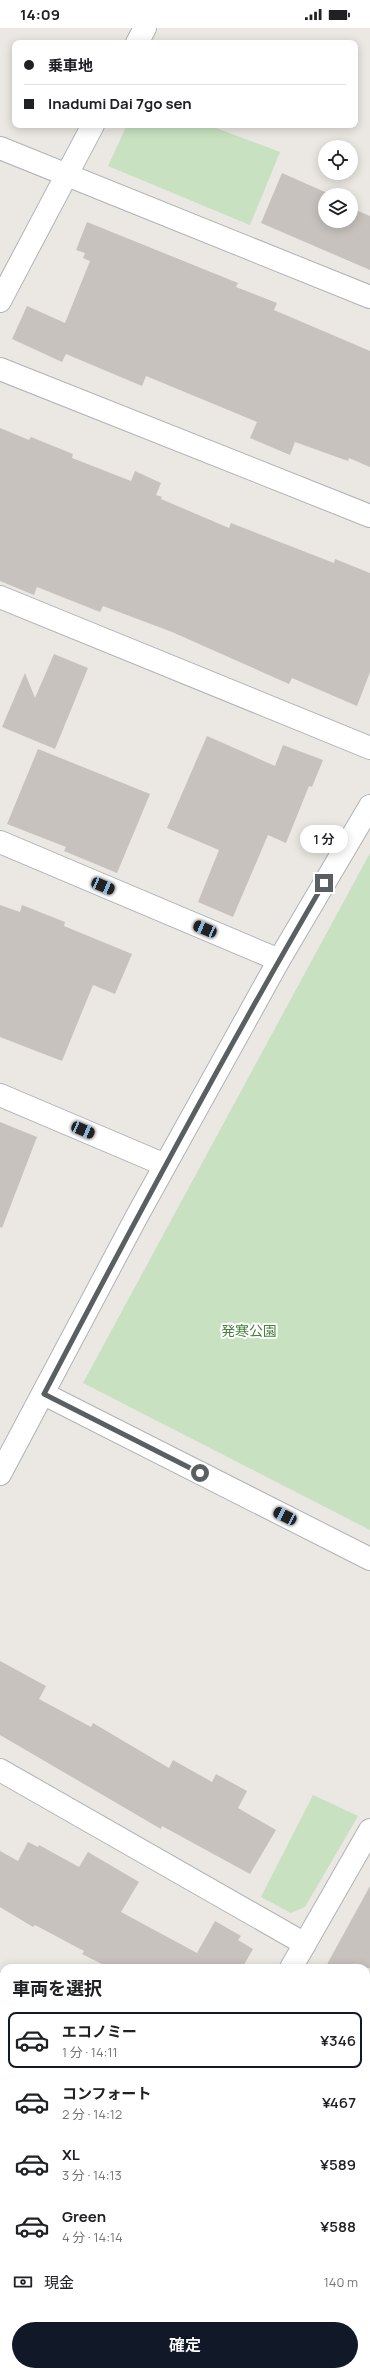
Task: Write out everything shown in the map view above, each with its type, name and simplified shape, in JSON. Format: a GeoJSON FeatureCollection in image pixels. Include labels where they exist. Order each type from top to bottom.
{"type":"FeatureCollection","features":[{"type":"Feature","properties":{"kind":"street"},"geometry":{"type":"LineString","coordinates":[[139,40],[145,28]]}},
{"type":"Feature","properties":{"kind":"street"},"geometry":{"type":"LineString","coordinates":[[0,301],[65,175],[91,128]]}},
{"type":"Feature","properties":{"kind":"street"},"geometry":{"type":"LineString","coordinates":[[0,148],[370,297]]}},
{"type":"Feature","properties":{"kind":"street"},"geometry":{"type":"LineString","coordinates":[[0,369],[370,516]]}},
{"type":"Feature","properties":{"kind":"street"},"geometry":{"type":"LineString","coordinates":[[0,597],[370,748]]}},
{"type":"Feature","properties":{"kind":"street"},"geometry":{"type":"LineString","coordinates":[[0,1474],[165,1165],[279,960],[370,806]]}},
{"type":"Feature","properties":{"kind":"street"},"geometry":{"type":"LineString","coordinates":[[0,842],[279,960]]}},
{"type":"Feature","properties":{"kind":"street"},"geometry":{"type":"LineString","coordinates":[[0,1095],[165,1165]]}},
{"type":"Feature","properties":{"kind":"street"},"geometry":{"type":"LineString","coordinates":[[44,1394],[370,1559]]}},
{"type":"Feature","properties":{"kind":"street"},"geometry":{"type":"LineString","coordinates":[[0,1770],[305,1944]]}},
{"type":"Feature","properties":{"kind":"street"},"geometry":{"type":"LineString","coordinates":[[293,1964],[370,1830]]}},
{"type":"Feature","properties":{"kind":"green space"},"geometry":{"type":"Polygon","coordinates":[[[126,128],[216,128],[280,152],[250,225],[108,166],[126,128]]]}},
{"type":"Feature","properties":{"kind":"green space","name":"発寒公園"},"geometry":{"type":"Polygon","coordinates":[[[370,853],[370,1530],[83,1383],[370,853]]]}},
{"type":"Feature","properties":{"kind":"green space"},"geometry":{"type":"Polygon","coordinates":[[[313,1795],[358,1816],[305,1907],[291,1913],[261,1897],[313,1795]]]}},
{"type":"Feature","properties":{"kind":"building"},"geometry":{"type":"Polygon","coordinates":[[[282,173],[318,189],[318,228],[358,228],[358,211],[370,216],[370,270],[261,223],[282,173]]]}},
{"type":"Feature","properties":{"kind":"building"},"geometry":{"type":"Polygon","coordinates":[[[87,222],[238,283],[236,287],[277,303],[274,310],[370,351],[370,467],[349,458],[348,461],[295,442],[290,455],[250,438],[257,422],[146,376],[142,386],[66,354],[62,362],[12,339],[27,306],[65,323],[90,261],[83,258],[85,253],[76,250],[87,222]]]}},
{"type":"Feature","properties":{"kind":"building"},"geometry":{"type":"Polygon","coordinates":[[[0,428],[29,440],[31,437],[73,454],[72,458],[131,481],[135,471],[161,483],[156,495],[162,497],[161,499],[229,528],[231,523],[334,563],[335,559],[370,573],[370,672],[357,706],[292,678],[289,684],[172,632],[103,606],[100,612],[37,587],[34,595],[0,581],[0,428]]]}},
{"type":"Feature","properties":{"kind":"building"},"geometry":{"type":"Polygon","coordinates":[[[54,654],[88,668],[55,749],[2,727],[25,673],[35,698],[54,654]]]}},
{"type":"Feature","properties":{"kind":"building"},"geometry":{"type":"Polygon","coordinates":[[[207,736],[275,766],[283,745],[323,760],[312,787],[309,786],[286,843],[268,835],[233,917],[198,902],[219,850],[167,828],[207,736]]]}},
{"type":"Feature","properties":{"kind":"building"},"geometry":{"type":"Polygon","coordinates":[[[38,749],[150,794],[117,873],[64,851],[66,847],[7,824],[38,749]]]}},
{"type":"Feature","properties":{"kind":"building"},"geometry":{"type":"Polygon","coordinates":[[[0,905],[20,912],[22,905],[65,922],[64,926],[132,954],[115,994],[93,985],[62,1061],[0,1037],[0,905]]]}},
{"type":"Feature","properties":{"kind":"building"},"geometry":{"type":"Polygon","coordinates":[[[0,1122],[37,1137],[2,1228],[0,1227],[0,1122]]]}},
{"type":"Feature","properties":{"kind":"building"},"geometry":{"type":"Polygon","coordinates":[[[0,1661],[46,1686],[39,1699],[91,1727],[93,1723],[169,1768],[173,1760],[212,1782],[216,1774],[247,1791],[238,1808],[276,1830],[250,1874],[162,1826],[161,1829],[0,1735],[0,1661]]]}},
{"type":"Feature","properties":{"kind":"building"},"geometry":{"type":"Polygon","coordinates":[[[28,1842],[38,1847],[39,1845],[79,1867],[88,1852],[139,1882],[121,1912],[197,1953],[215,1921],[241,1936],[238,1940],[253,1949],[244,1964],[102,1964],[82,1954],[84,1951],[35,1925],[33,1927],[0,1907],[0,1851],[18,1861],[28,1842]]]}},
{"type":"Feature","properties":{"kind":"building"},"geometry":{"type":"Polygon","coordinates":[[[370,1886],[370,1964],[327,1964],[370,1886]]]}},
{"type":"Feature","properties":{"kind":"route"},"geometry":{"type":"LineString","coordinates":[[200,1473],[44,1394],[137,1216],[279,960],[324,883]]}}]}
